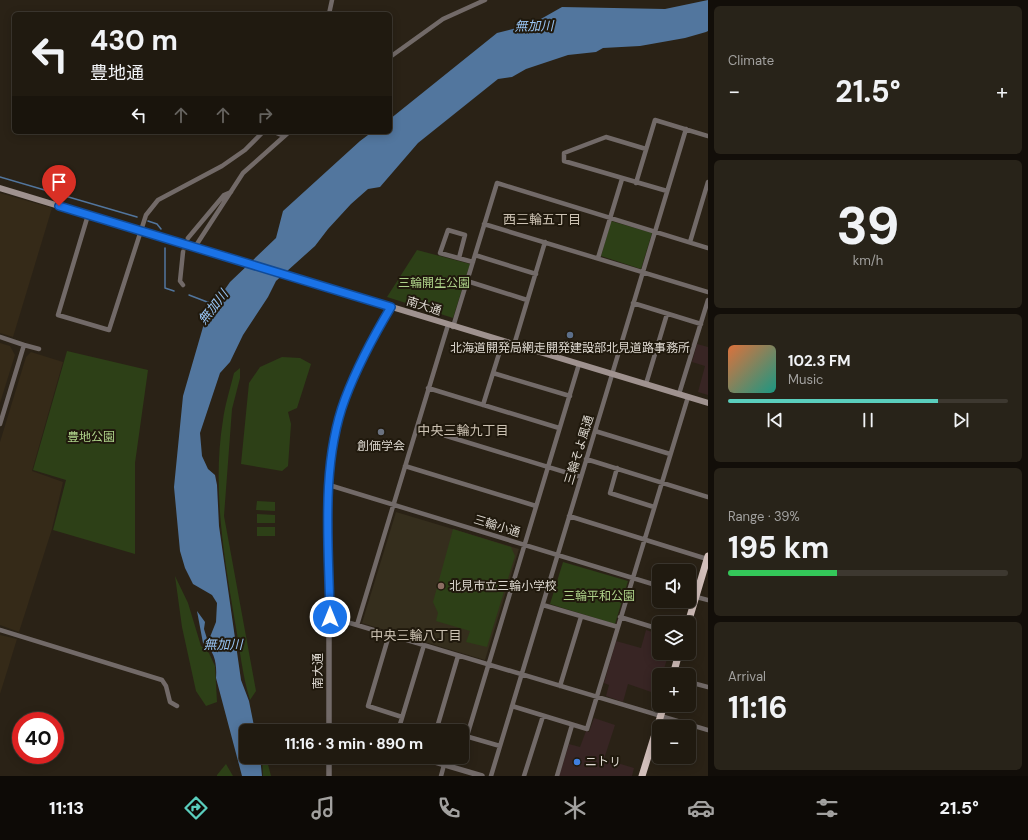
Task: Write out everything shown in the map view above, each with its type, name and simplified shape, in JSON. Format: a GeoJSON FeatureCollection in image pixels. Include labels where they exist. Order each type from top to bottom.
{"type":"FeatureCollection","features":[{"type":"Feature","properties":{"kind":"highway"},"geometry":{"type":"LineString","coordinates":[[696,588],[708,558]]}},
{"type":"Feature","properties":{"kind":"highway"},"geometry":{"type":"LineString","coordinates":[[642,776],[662,712]]}},
{"type":"Feature","properties":{"kind":"main road"},"geometry":{"type":"LineString","coordinates":[[0,188],[391,307]]}},
{"type":"Feature","properties":{"kind":"main road","name":"南大通"},"geometry":{"type":"LineString","coordinates":[[391,307],[708,403]]}},
{"type":"Feature","properties":{"kind":"street"},"geometry":{"type":"LineString","coordinates":[[329,12],[332,0]]}},
{"type":"Feature","properties":{"kind":"street"},"geometry":{"type":"LineString","coordinates":[[392,56],[443,19],[485,0]]}},
{"type":"Feature","properties":{"kind":"street"},"geometry":{"type":"LineString","coordinates":[[636,183],[655,120],[708,136]]}},
{"type":"Feature","properties":{"kind":"street","name":"三輪そよ風通"},"geometry":{"type":"LineString","coordinates":[[491,776],[686,130]]}},
{"type":"Feature","properties":{"kind":"street"},"geometry":{"type":"LineString","coordinates":[[88,214],[58,315],[109,330],[146,215],[158,200],[222,166],[245,150],[261,134]]}},
{"type":"Feature","properties":{"kind":"street"},"geometry":{"type":"LineString","coordinates":[[279,134],[284,136]]}},
{"type":"Feature","properties":{"kind":"street"},"geometry":{"type":"LineString","coordinates":[[198,248],[243,173],[286,134]]}},
{"type":"Feature","properties":{"kind":"street"},"geometry":{"type":"LineString","coordinates":[[646,150],[606,137],[564,153],[564,161],[667,192]]}},
{"type":"Feature","properties":{"kind":"street"},"geometry":{"type":"LineString","coordinates":[[598,258],[622,179]]}},
{"type":"Feature","properties":{"kind":"street"},"geometry":{"type":"LineString","coordinates":[[690,242],[708,182]]}},
{"type":"Feature","properties":{"kind":"street"},"geometry":{"type":"LineString","coordinates":[[357,625],[428,388],[467,281],[497,183],[708,248]]}},
{"type":"Feature","properties":{"kind":"street"},"geometry":{"type":"LineString","coordinates":[[188,238],[224,194],[231,192]]}},
{"type":"Feature","properties":{"kind":"street"},"geometry":{"type":"LineString","coordinates":[[484,224],[643,271],[708,292]]}},
{"type":"Feature","properties":{"kind":"street"},"geometry":{"type":"LineString","coordinates":[[459,258],[465,235],[448,230],[440,252],[459,258],[473,262]]}},
{"type":"Feature","properties":{"kind":"street"},"geometry":{"type":"LineString","coordinates":[[514,345],[545,242]]}},
{"type":"Feature","properties":{"kind":"street"},"geometry":{"type":"LineString","coordinates":[[183,252],[180,281],[183,285]]}},
{"type":"Feature","properties":{"kind":"street"},"geometry":{"type":"LineString","coordinates":[[475,255],[536,274]]}},
{"type":"Feature","properties":{"kind":"street"},"geometry":{"type":"LineString","coordinates":[[467,281],[527,300]]}},
{"type":"Feature","properties":{"kind":"street"},"geometry":{"type":"LineString","coordinates":[[679,394],[708,300]]}},
{"type":"Feature","properties":{"kind":"street"},"geometry":{"type":"LineString","coordinates":[[633,303],[701,324]]}},
{"type":"Feature","properties":{"kind":"street","name":"南大通"},"geometry":{"type":"LineString","coordinates":[[330,724],[329,485],[332,451],[344,400],[359,363],[391,307]]}},
{"type":"Feature","properties":{"kind":"street"},"geometry":{"type":"LineString","coordinates":[[646,384],[667,314]]}},
{"type":"Feature","properties":{"kind":"street"},"geometry":{"type":"LineString","coordinates":[[0,337],[39,349]]}},
{"type":"Feature","properties":{"kind":"street"},"geometry":{"type":"LineString","coordinates":[[483,405],[503,342]]}},
{"type":"Feature","properties":{"kind":"street"},"geometry":{"type":"LineString","coordinates":[[0,424],[24,345]]}},
{"type":"Feature","properties":{"kind":"street"},"geometry":{"type":"LineString","coordinates":[[468,724],[488,664],[579,364]]}},
{"type":"Feature","properties":{"kind":"street"},"geometry":{"type":"LineString","coordinates":[[493,373],[570,396]]}},
{"type":"Feature","properties":{"kind":"street"},"geometry":{"type":"LineString","coordinates":[[428,388],[559,428]]}},
{"type":"Feature","properties":{"kind":"street"},"geometry":{"type":"LineString","coordinates":[[512,706],[587,729],[688,397]]}},
{"type":"Feature","properties":{"kind":"street"},"geometry":{"type":"LineString","coordinates":[[417,427],[581,477]]}},
{"type":"Feature","properties":{"kind":"street"},"geometry":{"type":"LineString","coordinates":[[595,431],[670,454]]}},
{"type":"Feature","properties":{"kind":"street"},"geometry":{"type":"LineString","coordinates":[[586,459],[708,497]]}},
{"type":"Feature","properties":{"kind":"street"},"geometry":{"type":"LineString","coordinates":[[405,466],[536,506]]}},
{"type":"Feature","properties":{"kind":"street"},"geometry":{"type":"LineString","coordinates":[[617,468],[610,493],[654,507]]}},
{"type":"Feature","properties":{"kind":"street","name":"三輪小通"},"geometry":{"type":"LineString","coordinates":[[329,485],[652,584]]}},
{"type":"Feature","properties":{"kind":"street"},"geometry":{"type":"LineString","coordinates":[[569,516],[708,558]]}},
{"type":"Feature","properties":{"kind":"street"},"geometry":{"type":"LineString","coordinates":[[696,597],[708,600]]}},
{"type":"Feature","properties":{"kind":"street"},"geometry":{"type":"LineString","coordinates":[[543,605],[618,627]]}},
{"type":"Feature","properties":{"kind":"street"},"geometry":{"type":"LineString","coordinates":[[330,617],[708,730]]}},
{"type":"Feature","properties":{"kind":"street"},"geometry":{"type":"LineString","coordinates":[[560,686],[581,617]]}},
{"type":"Feature","properties":{"kind":"street"},"geometry":{"type":"LineString","coordinates":[[620,617],[652,627]]}},
{"type":"Feature","properties":{"kind":"street"},"geometry":{"type":"LineString","coordinates":[[0,630],[162,680],[166,686],[170,702],[177,706]]}},
{"type":"Feature","properties":{"kind":"street"},"geometry":{"type":"LineString","coordinates":[[389,635],[368,706],[402,717]]}},
{"type":"Feature","properties":{"kind":"street"},"geometry":{"type":"LineString","coordinates":[[400,724],[424,646]]}},
{"type":"Feature","properties":{"kind":"street"},"geometry":{"type":"LineString","coordinates":[[438,724],[458,656]]}},
{"type":"Feature","properties":{"kind":"street"},"geometry":{"type":"LineString","coordinates":[[696,684],[708,687]]}},
{"type":"Feature","properties":{"kind":"street"},"geometry":{"type":"LineString","coordinates":[[524,776],[543,716]]}},
{"type":"Feature","properties":{"kind":"street"},"geometry":{"type":"LineString","coordinates":[[557,776],[572,725]]}},
{"type":"Feature","properties":{"kind":"street"},"geometry":{"type":"LineString","coordinates":[[469,737],[500,746]]}},
{"type":"Feature","properties":{"kind":"street"},"geometry":{"type":"LineString","coordinates":[[329,764],[329,776]]}},
{"type":"Feature","properties":{"kind":"street"},"geometry":{"type":"LineString","coordinates":[[441,776],[444,765],[481,776]]}},
{"type":"Feature","properties":{"kind":"shaded area"},"geometry":{"type":"Polygon","coordinates":[[[0,193],[52,208],[13,337],[0,333],[0,193]]]}},
{"type":"Feature","properties":{"kind":"shaded area"},"geometry":{"type":"Polygon","coordinates":[[[0,343],[10,346],[15,355],[0,403],[0,343]]]}},
{"type":"Feature","properties":{"kind":"shaded area"},"geometry":{"type":"Polygon","coordinates":[[[697,344],[708,347],[708,395],[698,392],[705,366],[692,362],[697,344]]]}},
{"type":"Feature","properties":{"kind":"shaded area"},"geometry":{"type":"Polygon","coordinates":[[[31,352],[63,362],[32,471],[63,482],[52,529],[19,632],[0,625],[0,442],[26,357],[31,352]]]}},
{"type":"Feature","properties":{"kind":"shaded area","name":"北見市立三輪小学校"},"geometry":{"type":"Polygon","coordinates":[[[396,512],[519,549],[485,660],[362,623],[396,512]]]}},
{"type":"Feature","properties":{"kind":"shaded area"},"geometry":{"type":"Polygon","coordinates":[[[646,630],[652,632],[652,660],[667,660],[664,668],[652,668],[652,692],[628,684],[623,702],[606,696],[609,685],[604,683],[616,641],[641,648],[646,630]]]}},
{"type":"Feature","properties":{"kind":"shaded area"},"geometry":{"type":"Polygon","coordinates":[[[0,635],[17,639],[0,694],[0,635]]]}},
{"type":"Feature","properties":{"kind":"shaded area"},"geometry":{"type":"Polygon","coordinates":[[[594,718],[615,725],[604,759],[634,768],[632,776],[559,776],[569,744],[580,747],[586,731],[589,732],[594,718]]]}},
{"type":"Feature","properties":{"kind":"green space"},"geometry":{"type":"Polygon","coordinates":[[[611,221],[652,233],[641,269],[601,256],[611,221]]]}},
{"type":"Feature","properties":{"kind":"green space","name":"三輪開生公園"},"geometry":{"type":"Polygon","coordinates":[[[417,250],[470,264],[453,318],[387,297],[417,250]]]}},
{"type":"Feature","properties":{"kind":"green space","name":"豊地公園"},"geometry":{"type":"Polygon","coordinates":[[[67,351],[148,370],[135,463],[135,554],[53,530],[66,480],[33,470],[67,351]]]}},
{"type":"Feature","properties":{"kind":"green space"},"geometry":{"type":"Polygon","coordinates":[[[282,357],[300,358],[311,364],[297,408],[288,412],[291,424],[288,466],[282,471],[241,464],[249,383],[260,367],[282,357]]]}},
{"type":"Feature","properties":{"kind":"green space"},"geometry":{"type":"Polygon","coordinates":[[[240,368],[240,378],[232,409],[224,516],[256,691],[250,700],[243,671],[223,547],[219,496],[220,445],[224,414],[234,373],[240,368]]]}},
{"type":"Feature","properties":{"kind":"green space"},"geometry":{"type":"Polygon","coordinates":[[[257,501],[275,502],[275,511],[256,510],[257,501]]]}},
{"type":"Feature","properties":{"kind":"green space"},"geometry":{"type":"Polygon","coordinates":[[[257,514],[275,515],[275,523],[257,523],[257,514]]]}},
{"type":"Feature","properties":{"kind":"green space"},"geometry":{"type":"Polygon","coordinates":[[[257,527],[275,527],[275,536],[257,536],[257,527]]]}},
{"type":"Feature","properties":{"kind":"green space"},"geometry":{"type":"Polygon","coordinates":[[[453,529],[511,547],[515,556],[487,647],[466,642],[470,631],[436,621],[438,613],[433,602],[453,529]]]}},
{"type":"Feature","properties":{"kind":"green space","name":"三輪平和公園"},"geometry":{"type":"Polygon","coordinates":[[[563,562],[628,581],[615,624],[550,604],[563,562]]]}},
{"type":"Feature","properties":{"kind":"green space"},"geometry":{"type":"Polygon","coordinates":[[[175,576],[188,603],[201,646],[209,653],[215,666],[217,702],[206,706],[196,691],[182,627],[175,576]]]}},
{"type":"Feature","properties":{"kind":"green space"},"geometry":{"type":"Polygon","coordinates":[[[226,764],[233,776],[217,776],[217,775],[226,764]]]}},
{"type":"Feature","properties":{"kind":"green space"},"geometry":{"type":"Polygon","coordinates":[[[262,764],[268,764],[271,776],[263,776],[262,764]]]}},
{"type":"Feature","properties":{"kind":"water","name":"無加川"},"geometry":{"type":"Polygon","coordinates":[[[708,0],[708,31],[685,38],[640,46],[603,48],[596,52],[568,55],[526,69],[512,77],[498,79],[418,143],[380,187],[368,189],[351,204],[315,246],[276,281],[268,297],[243,335],[230,362],[220,373],[200,433],[202,456],[208,469],[215,475],[217,485],[219,526],[241,680],[249,701],[254,724],[239,724],[239,764],[261,764],[262,776],[242,776],[216,678],[216,668],[213,654],[203,643],[197,611],[205,622],[204,629],[208,642],[216,622],[217,603],[212,595],[193,584],[185,568],[180,551],[174,487],[183,396],[203,327],[214,305],[230,282],[276,238],[283,211],[360,141],[369,134],[392,134],[392,117],[497,33],[532,24],[562,7],[665,9],[708,0]]]}},
{"type":"Feature","properties":{"kind":"waterway"},"geometry":{"type":"LineString","coordinates":[[0,177],[137,217]]}},
{"type":"Feature","properties":{"kind":"waterway"},"geometry":{"type":"LineString","coordinates":[[148,221],[157,224],[161,229]]}},
{"type":"Feature","properties":{"kind":"waterway"},"geometry":{"type":"LineString","coordinates":[[165,248],[165,288],[174,291]]}},
{"type":"Feature","properties":{"kind":"waterway","name":"無加川"},"geometry":{"type":"LineString","coordinates":[[189,295],[215,305]]}},
{"type":"Feature","properties":{"kind":"tunnel"},"geometry":{"type":"LineString","coordinates":[[183,252],[188,238]]}},
{"type":"Feature","properties":{"kind":"place","name":"北海道開発局網走開発建設部北見道路事務所"},"geometry":{"type":"Point","coordinates":[570,335]}},
{"type":"Feature","properties":{"kind":"place","name":"創価学会"},"geometry":{"type":"Point","coordinates":[381,432]}},
{"type":"Feature","properties":{"kind":"place","name":"北見市立三輪小学校"},"geometry":{"type":"Point","coordinates":[441,586]}},
{"type":"Feature","properties":{"kind":"place","name":"ニトリ"},"geometry":{"type":"Point","coordinates":[577,762]}},
{"type":"Feature","properties":{"kind":"district","name":"西三輪五丁目"},"geometry":{"type":"Point","coordinates":[542,219]}},
{"type":"Feature","properties":{"kind":"district","name":"中央三輪九丁目"},"geometry":{"type":"Point","coordinates":[463,430]}},
{"type":"Feature","properties":{"kind":"district","name":"中央三輪八丁目"},"geometry":{"type":"Point","coordinates":[416,635]}},
{"type":"Feature","properties":{"kind":"route"},"geometry":{"type":"LineString","coordinates":[[59,206],[391,307],[359,363],[344,400],[332,451],[329,485],[330,617]]}}]}
